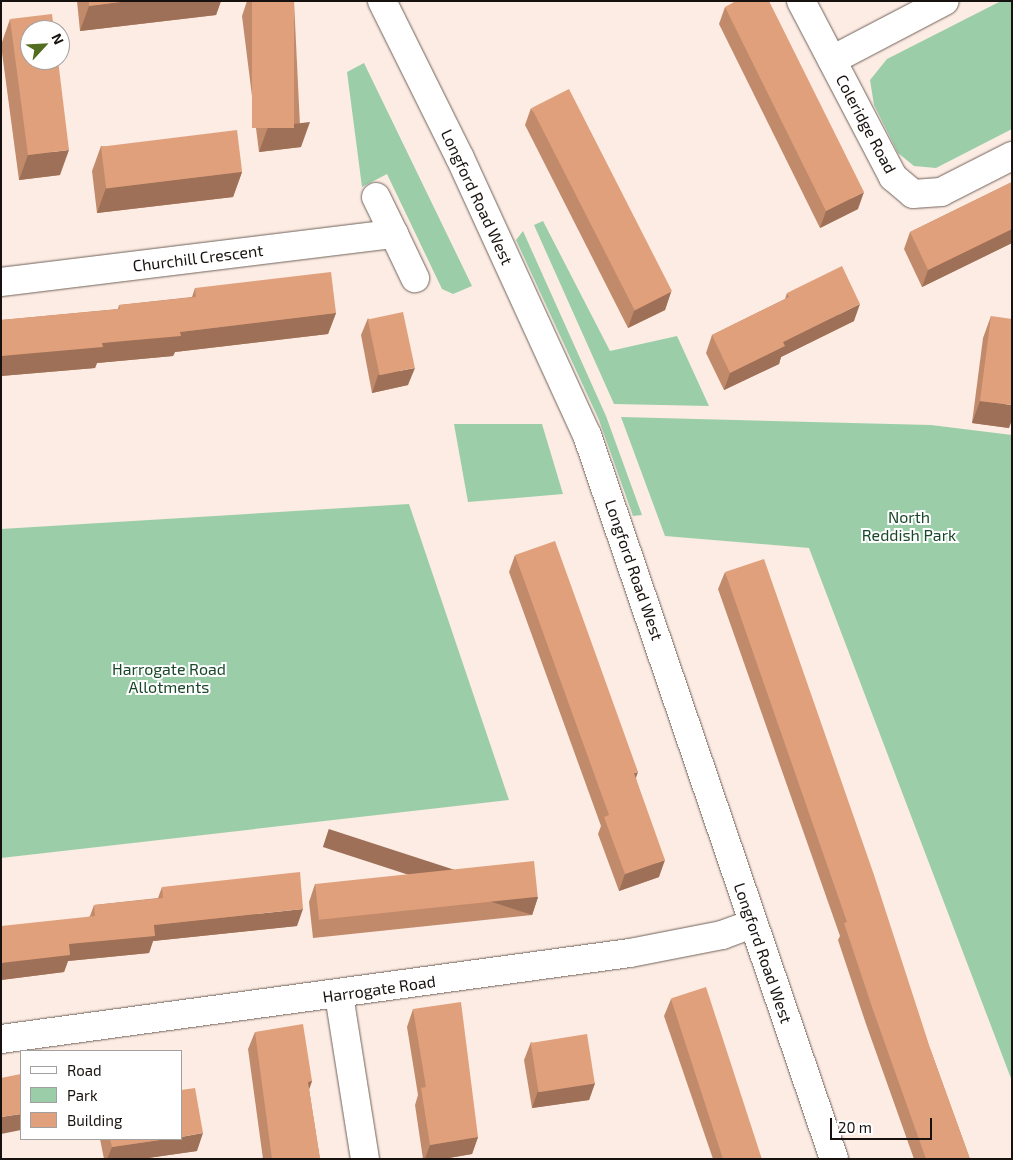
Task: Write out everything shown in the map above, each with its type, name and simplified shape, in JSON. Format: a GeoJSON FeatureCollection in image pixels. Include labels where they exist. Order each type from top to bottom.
{"type":"FeatureCollection","features":[{"type":"Feature","properties":{"kind":"street","name":"Longford Road West"},"geometry":{"type":"LineString","coordinates":[[382,1],[460,158],[587,435],[834,1159]]}},
{"type":"Feature","properties":{"kind":"street","name":"Coleridge Road"},"geometry":{"type":"LineString","coordinates":[[801,1],[892,177],[913,194],[941,192],[1012,156]]}},
{"type":"Feature","properties":{"kind":"street","name":"Coleridge Road"},"geometry":{"type":"LineString","coordinates":[[832,60],[946,1]]}},
{"type":"Feature","properties":{"kind":"street"},"geometry":{"type":"LineString","coordinates":[[376,197],[416,278]]}},
{"type":"Feature","properties":{"kind":"street","name":"Churchill Crescent"},"geometry":{"type":"LineString","coordinates":[[1,282],[394,234]]}},
{"type":"Feature","properties":{"kind":"street","name":"Harrogate Road"},"geometry":{"type":"LineString","coordinates":[[1,1039],[339,995],[630,953],[722,935],[753,924]]}},
{"type":"Feature","properties":{"kind":"street"},"geometry":{"type":"LineString","coordinates":[[339,995],[364,1159]]}},
{"type":"Feature","properties":{"kind":"green space"},"geometry":{"type":"Polygon","coordinates":[[[1001,1],[1012,1],[1012,129],[936,168],[914,166],[898,153],[874,105],[870,80],[887,59],[1001,1]]]}},
{"type":"Feature","properties":{"kind":"green space"},"geometry":{"type":"Polygon","coordinates":[[[364,63],[472,286],[453,294],[442,289],[387,174],[362,187],[347,72],[364,63]]]}},
{"type":"Feature","properties":{"kind":"green space"},"geometry":{"type":"Polygon","coordinates":[[[543,221],[610,351],[677,336],[709,406],[614,404],[534,225],[543,221]]]}},
{"type":"Feature","properties":{"kind":"green space"},"geometry":{"type":"Polygon","coordinates":[[[523,231],[606,416],[642,515],[633,516],[599,420],[516,240],[523,231]]]}},
{"type":"Feature","properties":{"kind":"green space","name":"North Reddish Park"},"geometry":{"type":"Polygon","coordinates":[[[621,417],[931,425],[1012,435],[1012,1081],[809,548],[665,536],[621,417]]]}},
{"type":"Feature","properties":{"kind":"green space"},"geometry":{"type":"Polygon","coordinates":[[[454,424],[542,424],[563,494],[468,502],[454,424]]]}},
{"type":"Feature","properties":{"kind":"green space","name":"Harrogate Road Allotments"},"geometry":{"type":"Polygon","coordinates":[[[409,504],[509,800],[1,858],[1,529],[409,504]]]}},
{"type":"Feature","properties":{"kind":"building"},"geometry":{"type":"Polygon","coordinates":[[[89,1],[128,1],[89,6],[89,1]]]}},
{"type":"Feature","properties":{"kind":"building"},"geometry":{"type":"Polygon","coordinates":[[[252,1],[294,1],[294,128],[252,128],[252,1]]]}},
{"type":"Feature","properties":{"kind":"building"},"geometry":{"type":"Polygon","coordinates":[[[736,1],[769,1],[864,192],[826,211],[725,7],[736,1]]]}},
{"type":"Feature","properties":{"kind":"building"},"geometry":{"type":"Polygon","coordinates":[[[52,14],[53,20],[20,20],[20,70],[59,70],[69,150],[28,155],[10,19],[52,14]]]}},
{"type":"Feature","properties":{"kind":"building"},"geometry":{"type":"Polygon","coordinates":[[[569,89],[672,291],[635,310],[532,108],[569,89]]]}},
{"type":"Feature","properties":{"kind":"building"},"geometry":{"type":"Polygon","coordinates":[[[237,130],[242,172],[106,188],[101,147],[237,130]]]}},
{"type":"Feature","properties":{"kind":"building"},"geometry":{"type":"Polygon","coordinates":[[[1012,182],[1012,229],[928,270],[910,232],[1012,182]]]}},
{"type":"Feature","properties":{"kind":"building"},"geometry":{"type":"Polygon","coordinates":[[[842,266],[860,304],[783,342],[785,346],[730,373],[712,335],[789,297],[787,293],[842,266]]]}},
{"type":"Feature","properties":{"kind":"building"},"geometry":{"type":"Polygon","coordinates":[[[331,272],[336,313],[180,332],[181,336],[102,343],[103,347],[1,356],[1,320],[120,309],[119,305],[196,297],[195,288],[331,272]]]}},
{"type":"Feature","properties":{"kind":"building"},"geometry":{"type":"Polygon","coordinates":[[[403,312],[415,368],[380,375],[368,319],[403,312]]]}},
{"type":"Feature","properties":{"kind":"building"},"geometry":{"type":"Polygon","coordinates":[[[991,316],[1012,319],[1012,405],[980,401],[991,316]]]}},
{"type":"Feature","properties":{"kind":"building"},"geometry":{"type":"Polygon","coordinates":[[[555,541],[638,772],[634,773],[665,860],[625,874],[604,817],[609,815],[515,555],[555,541]]]}},
{"type":"Feature","properties":{"kind":"building"},"geometry":{"type":"Polygon","coordinates":[[[764,559],[874,875],[931,1051],[970,1159],[926,1159],[872,1007],[844,923],[847,922],[725,572],[764,559]]]}},
{"type":"Feature","properties":{"kind":"building"},"geometry":{"type":"Polygon","coordinates":[[[534,861],[538,897],[319,920],[315,884],[534,861]]]}},
{"type":"Feature","properties":{"kind":"building"},"geometry":{"type":"Polygon","coordinates":[[[300,872],[303,909],[154,925],[155,936],[69,944],[70,955],[1,963],[1,926],[95,916],[94,905],[163,898],[162,887],[300,872]]]}},
{"type":"Feature","properties":{"kind":"building"},"geometry":{"type":"Polygon","coordinates":[[[706,987],[762,1159],[723,1159],[671,998],[706,987]]]}},
{"type":"Feature","properties":{"kind":"building"},"geometry":{"type":"Polygon","coordinates":[[[461,1002],[478,1137],[430,1145],[421,1088],[426,1087],[413,1009],[461,1002]]]}},
{"type":"Feature","properties":{"kind":"building"},"geometry":{"type":"Polygon","coordinates":[[[303,1024],[312,1081],[308,1082],[320,1159],[272,1159],[255,1032],[303,1024]]]}},
{"type":"Feature","properties":{"kind":"building"},"geometry":{"type":"Polygon","coordinates":[[[587,1034],[595,1083],[539,1092],[531,1043],[587,1034]]]}},
{"type":"Feature","properties":{"kind":"building"},"geometry":{"type":"Polygon","coordinates":[[[20,1074],[20,1114],[1,1117],[1,1078],[20,1074]]]}},
{"type":"Feature","properties":{"kind":"building"},"geometry":{"type":"Polygon","coordinates":[[[195,1088],[203,1133],[182,1137],[182,1090],[195,1088]]]}},
{"type":"Feature","properties":{"kind":"building"},"geometry":{"type":"Polygon","coordinates":[[[110,1140],[160,1140],[112,1147],[110,1140]]]}}]}
